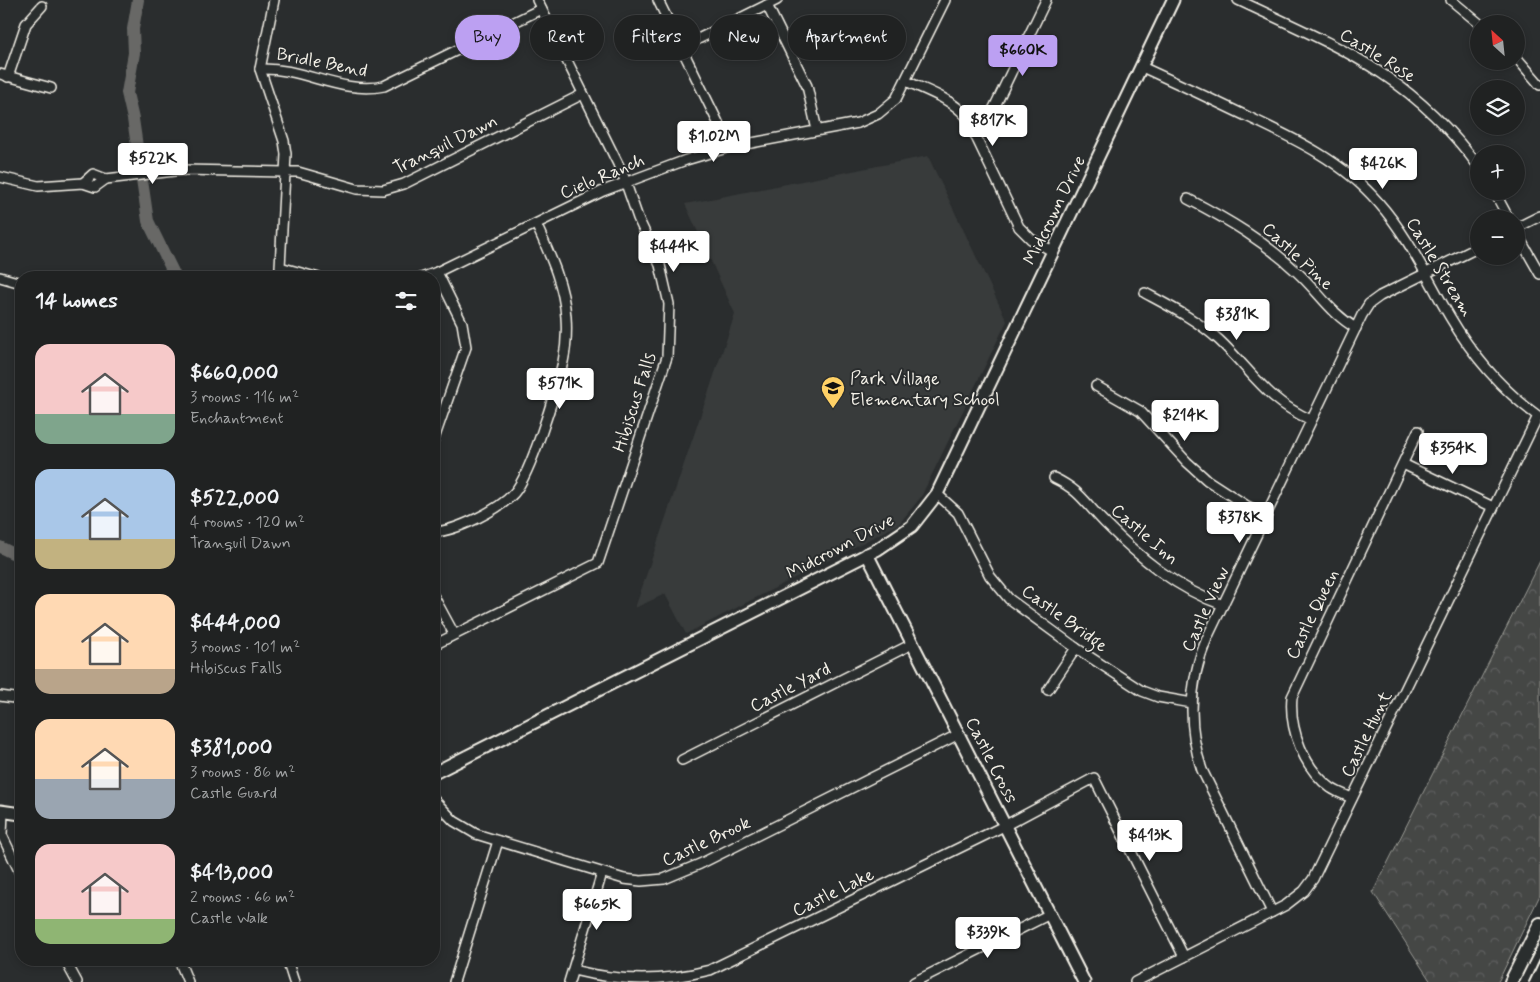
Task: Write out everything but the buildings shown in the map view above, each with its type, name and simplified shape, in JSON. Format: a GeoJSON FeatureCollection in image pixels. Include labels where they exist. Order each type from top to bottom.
{"type":"FeatureCollection","features":[{"type":"Feature","properties":{"kind":"main road"},"geometry":{"type":"LineString","coordinates":[[1511,982],[1540,924]]}},
{"type":"Feature","properties":{"kind":"street"},"geometry":{"type":"LineString","coordinates":[[274,0],[260,69],[284,141],[285,172],[280,267],[294,271]]}},
{"type":"Feature","properties":{"kind":"street","name":"Hibiscus Falls"},"geometry":{"type":"LineString","coordinates":[[440,642],[598,563],[663,370],[668,338],[669,304],[665,283],[657,259],[635,209],[626,182],[537,0]]}},
{"type":"Feature","properties":{"kind":"street"},"geometry":{"type":"LineString","coordinates":[[658,0],[666,15]]}},
{"type":"Feature","properties":{"kind":"street"},"geometry":{"type":"LineString","coordinates":[[700,38],[777,0]]}},
{"type":"Feature","properties":{"kind":"street","name":"Cielo Ranch"},"geometry":{"type":"LineString","coordinates":[[439,271],[626,182],[686,160],[730,147],[858,123],[878,114],[896,99],[945,0]]}},
{"type":"Feature","properties":{"kind":"street"},"geometry":{"type":"LineString","coordinates":[[970,126],[989,116],[994,108],[1046,0]]}},
{"type":"Feature","properties":{"kind":"street","name":"Midcrown Drive"},"geometry":{"type":"LineString","coordinates":[[440,769],[867,554],[912,526],[937,494],[1173,0]]}},
{"type":"Feature","properties":{"kind":"street","name":"Castle Rose"},"geometry":{"type":"LineString","coordinates":[[1238,0],[1336,46],[1396,82],[1424,104],[1454,134],[1470,155]]}},
{"type":"Feature","properties":{"kind":"street"},"geometry":{"type":"LineString","coordinates":[[1451,0],[1470,16]]}},
{"type":"Feature","properties":{"kind":"street"},"geometry":{"type":"LineString","coordinates":[[766,5],[807,86],[818,130]]}},
{"type":"Feature","properties":{"kind":"street"},"geometry":{"type":"LineString","coordinates":[[42,6],[26,24],[4,76],[51,88]]}},
{"type":"Feature","properties":{"kind":"street","name":"Bridle Bend"},"geometry":{"type":"LineString","coordinates":[[260,69],[282,69],[348,88],[368,89],[384,86],[541,9]]}},
{"type":"Feature","properties":{"kind":"street"},"geometry":{"type":"LineString","coordinates":[[688,60],[730,147]]}},
{"type":"Feature","properties":{"kind":"street","name":"Castle Stream"},"geometry":{"type":"LineString","coordinates":[[1142,67],[1294,138],[1336,164],[1377,200],[1400,229],[1427,273],[1450,317],[1480,362],[1524,406],[1538,416]]}},
{"type":"Feature","properties":{"kind":"street"},"geometry":{"type":"LineString","coordinates":[[1525,68],[1540,85]]}},
{"type":"Feature","properties":{"kind":"street"},"geometry":{"type":"LineString","coordinates":[[906,81],[955,104],[966,116],[1019,227],[1031,239],[1054,252]]}},
{"type":"Feature","properties":{"kind":"street","name":"Tranquil Dawn"},"geometry":{"type":"LineString","coordinates":[[0,177],[38,186],[83,183],[96,187],[106,179],[176,170],[298,172],[357,189],[382,190],[404,184],[584,94]]}},
{"type":"Feature","properties":{"kind":"street","name":"Castle Pine"},"geometry":{"type":"LineString","coordinates":[[1188,199],[1230,220],[1258,238],[1299,274],[1338,317],[1356,328]]}},
{"type":"Feature","properties":{"kind":"street"},"geometry":{"type":"LineString","coordinates":[[1525,224],[1540,216]]}},
{"type":"Feature","properties":{"kind":"street"},"geometry":{"type":"LineString","coordinates":[[440,532],[462,525],[500,505],[514,494],[523,481],[533,454],[563,361],[566,330],[562,289],[536,224]]}},
{"type":"Feature","properties":{"kind":"street"},"geometry":{"type":"LineString","coordinates":[[1525,248],[1540,274]]}},
{"type":"Feature","properties":{"kind":"street","name":"Castle View"},"geometry":{"type":"LineString","coordinates":[[1272,912],[1202,770],[1194,738],[1192,703],[1198,665],[1223,605],[1362,315],[1376,298],[1470,252]]}},
{"type":"Feature","properties":{"kind":"street"},"geometry":{"type":"LineString","coordinates":[[0,277],[15,281]]}},
{"type":"Feature","properties":{"kind":"street"},"geometry":{"type":"LineString","coordinates":[[440,278],[462,323],[466,347],[440,422]]}},
{"type":"Feature","properties":{"kind":"street"},"geometry":{"type":"LineString","coordinates":[[1145,293],[1195,321],[1232,353],[1275,400],[1311,420]]}},
{"type":"Feature","properties":{"kind":"street"},"geometry":{"type":"LineString","coordinates":[[1096,386],[1140,411],[1187,462],[1207,480],[1231,496],[1267,515]]}},
{"type":"Feature","properties":{"kind":"street","name":"Castle Hunt"},"geometry":{"type":"LineString","coordinates":[[1134,982],[1295,900],[1313,879],[1538,416]]}},
{"type":"Feature","properties":{"kind":"street","name":"Castle Queen"},"geometry":{"type":"LineString","coordinates":[[1352,798],[1332,789],[1322,780],[1307,759],[1293,725],[1291,712],[1292,697],[1418,431]]}},
{"type":"Feature","properties":{"kind":"street"},"geometry":{"type":"LineString","coordinates":[[1403,464],[1493,507]]}},
{"type":"Feature","properties":{"kind":"street","name":"Castle Inn"},"geometry":{"type":"LineString","coordinates":[[1054,478],[1081,494],[1103,521],[1144,559],[1178,584],[1223,605]]}},
{"type":"Feature","properties":{"kind":"street","name":"Castle Bridge"},"geometry":{"type":"LineString","coordinates":[[937,494],[958,513],[990,576],[1009,599],[1076,648],[1142,691],[1158,697],[1192,703]]}},
{"type":"Feature","properties":{"kind":"street","name":"Castle Cross"},"geometry":{"type":"LineString","coordinates":[[867,554],[1084,982]]}},
{"type":"Feature","properties":{"kind":"street"},"geometry":{"type":"LineString","coordinates":[[440,608],[454,634]]}},
{"type":"Feature","properties":{"kind":"street","name":"Castle Yard"},"geometry":{"type":"LineString","coordinates":[[682,760],[912,644]]}},
{"type":"Feature","properties":{"kind":"street"},"geometry":{"type":"LineString","coordinates":[[1048,690],[1076,648]]}},
{"type":"Feature","properties":{"kind":"street"},"geometry":{"type":"LineString","coordinates":[[0,696],[15,698]]}},
{"type":"Feature","properties":{"kind":"street","name":"Castle Brook"},"geometry":{"type":"LineString","coordinates":[[440,806],[461,826],[498,841],[602,873],[641,881],[673,876],[959,734]]}},
{"type":"Feature","properties":{"kind":"street","name":"Midcrown Drive"},"geometry":{"type":"LineString","coordinates":[[440,767],[447,765]]}},
{"type":"Feature","properties":{"kind":"street","name":"Castle Lake"},"geometry":{"type":"LineString","coordinates":[[573,970],[602,978],[648,982],[683,978],[710,970],[1006,825],[1094,778],[1184,957]]}},
{"type":"Feature","properties":{"kind":"street"},"geometry":{"type":"LineString","coordinates":[[15,813],[2,811],[2,835],[15,863]]}},
{"type":"Feature","properties":{"kind":"street"},"geometry":{"type":"LineString","coordinates":[[454,982],[498,841]]}},
{"type":"Feature","properties":{"kind":"street"},"geometry":{"type":"LineString","coordinates":[[569,982],[602,873]]}},
{"type":"Feature","properties":{"kind":"street"},"geometry":{"type":"LineString","coordinates":[[914,982],[1050,914]]}},
{"type":"Feature","properties":{"kind":"street"},"geometry":{"type":"LineString","coordinates":[[68,966],[77,982]]}},
{"type":"Feature","properties":{"kind":"street"},"geometry":{"type":"LineString","coordinates":[[181,966],[188,982]]}},
{"type":"Feature","properties":{"kind":"street"},"geometry":{"type":"LineString","coordinates":[[289,966],[294,982]]}},
{"type":"Feature","properties":{"kind":"shaded area","name":"Park Village Elementary School"},"geometry":{"type":"Polygon","coordinates":[[[928,156],[1007,321],[921,497],[899,524],[686,634],[665,594],[635,608],[735,314],[685,204],[928,156]]]}},
{"type":"Feature","properties":{"kind":"green space"},"geometry":{"type":"Polygon","coordinates":[[[1540,561],[1540,895],[1498,982],[1431,982],[1373,892],[1540,561]]]}},
{"type":"Feature","properties":{"kind":"waterway"},"geometry":{"type":"LineString","coordinates":[[138,0],[133,29],[134,53],[127,93],[133,119],[148,221],[173,271]]}},
{"type":"Feature","properties":{"kind":"waterway"},"geometry":{"type":"LineString","coordinates":[[0,547],[15,553]]}},
{"type":"Feature","properties":{"kind":"railway"},"geometry":{"type":"LineString","coordinates":[[1529,982],[1540,959]]}},
{"type":"Feature","properties":{"kind":"place","name":"Park Village Elementary School"},"geometry":{"type":"Point","coordinates":[833,409]}}]}
